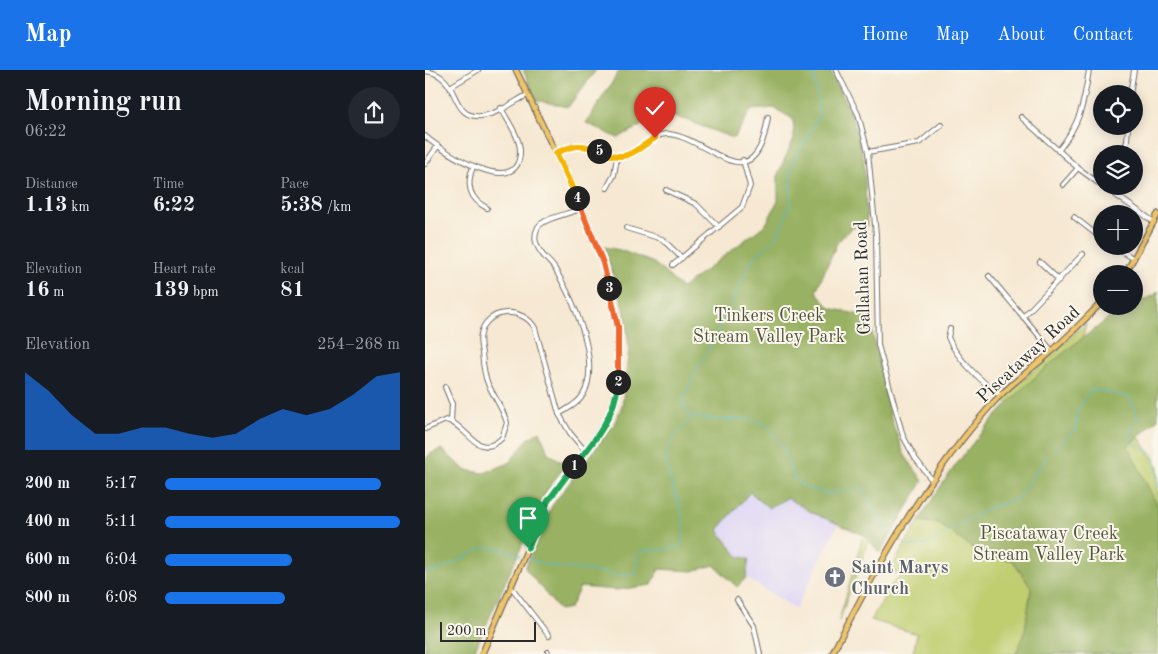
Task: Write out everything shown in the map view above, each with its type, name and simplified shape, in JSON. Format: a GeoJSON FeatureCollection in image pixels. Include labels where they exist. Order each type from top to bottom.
{"type":"FeatureCollection","features":[{"type":"Feature","properties":{"kind":"main road"},"geometry":{"type":"LineString","coordinates":[[482,654],[548,501],[586,452],[605,423],[614,403],[617,388],[618,327],[603,263],[582,208],[516,70]]}},
{"type":"Feature","properties":{"kind":"main road"},"geometry":{"type":"LineString","coordinates":[[1130,265],[1158,214]]}},
{"type":"Feature","properties":{"kind":"main road","name":"Piscataway Road"},"geometry":{"type":"LineString","coordinates":[[832,654],[931,479],[961,440],[1000,395],[1052,351],[1093,311]]}},
{"type":"Feature","properties":{"kind":"street"},"geometry":{"type":"LineString","coordinates":[[451,87],[478,70]]}},
{"type":"Feature","properties":{"kind":"street","name":"Gallahan Road"},"geometry":{"type":"LineString","coordinates":[[836,70],[858,114],[868,152],[876,235],[878,345],[903,436],[911,452],[931,479]]}},
{"type":"Feature","properties":{"kind":"street"},"geometry":{"type":"LineString","coordinates":[[1058,151],[1070,137],[1079,119],[1089,70]]}},
{"type":"Feature","properties":{"kind":"street"},"geometry":{"type":"LineString","coordinates":[[1132,85],[1134,70]]}},
{"type":"Feature","properties":{"kind":"street"},"geometry":{"type":"LineString","coordinates":[[425,71],[439,74],[451,87],[461,109],[468,114],[481,116],[527,96]]}},
{"type":"Feature","properties":{"kind":"street"},"geometry":{"type":"LineString","coordinates":[[425,136],[437,147],[473,166],[500,173],[512,169],[517,162],[519,146],[501,108]]}},
{"type":"Feature","properties":{"kind":"street"},"geometry":{"type":"LineString","coordinates":[[556,153],[571,146],[581,144],[617,157],[631,154],[655,138],[667,134],[684,139],[725,159],[732,161],[743,160],[751,157],[762,146],[768,117]]}},
{"type":"Feature","properties":{"kind":"street"},"geometry":{"type":"LineString","coordinates":[[1021,117],[1058,151],[1093,179]]}},
{"type":"Feature","properties":{"kind":"street"},"geometry":{"type":"LineString","coordinates":[[868,152],[919,143],[941,125]]}},
{"type":"Feature","properties":{"kind":"street"},"geometry":{"type":"LineString","coordinates":[[425,164],[437,147]]}},
{"type":"Feature","properties":{"kind":"street"},"geometry":{"type":"LineString","coordinates":[[607,188],[614,175],[617,157]]}},
{"type":"Feature","properties":{"kind":"street"},"geometry":{"type":"LineString","coordinates":[[673,265],[740,210],[747,198],[750,186],[743,160]]}},
{"type":"Feature","properties":{"kind":"street"},"geometry":{"type":"LineString","coordinates":[[473,166],[469,179],[470,190],[479,203],[487,208]]}},
{"type":"Feature","properties":{"kind":"street"},"geometry":{"type":"LineString","coordinates":[[1063,185],[1078,168]]}},
{"type":"Feature","properties":{"kind":"street"},"geometry":{"type":"LineString","coordinates":[[666,190],[697,204],[719,228]]}},
{"type":"Feature","properties":{"kind":"street"},"geometry":{"type":"LineString","coordinates":[[1115,195],[1154,222]]}},
{"type":"Feature","properties":{"kind":"street"},"geometry":{"type":"LineString","coordinates":[[559,414],[578,401],[585,389],[588,374],[585,342],[575,305],[553,266],[539,249],[535,237],[539,226],[544,220],[566,216],[582,208]]}},
{"type":"Feature","properties":{"kind":"street"},"geometry":{"type":"LineString","coordinates":[[1074,217],[1093,232]]}},
{"type":"Feature","properties":{"kind":"street"},"geometry":{"type":"LineString","coordinates":[[626,228],[662,239],[682,258]]}},
{"type":"Feature","properties":{"kind":"street"},"geometry":{"type":"LineString","coordinates":[[1023,317],[1083,254]]}},
{"type":"Feature","properties":{"kind":"street"},"geometry":{"type":"LineString","coordinates":[[1128,255],[1134,259]]}},
{"type":"Feature","properties":{"kind":"street"},"geometry":{"type":"LineString","coordinates":[[1040,262],[1059,280]]}},
{"type":"Feature","properties":{"kind":"street"},"geometry":{"type":"LineString","coordinates":[[989,276],[1052,351]]}},
{"type":"Feature","properties":{"kind":"street"},"geometry":{"type":"LineString","coordinates":[[425,429],[442,420],[451,421],[479,444],[493,444],[504,436],[507,422],[487,382],[480,341],[482,329],[487,322],[494,316],[507,313],[526,317],[535,328],[559,414],[570,433],[586,452]]}},
{"type":"Feature","properties":{"kind":"street"},"geometry":{"type":"LineString","coordinates":[[950,329],[948,337],[955,350],[980,380],[1000,395]]}},
{"type":"Feature","properties":{"kind":"street"},"geometry":{"type":"LineString","coordinates":[[445,386],[452,404],[451,421]]}},
{"type":"Feature","properties":{"kind":"street"},"geometry":{"type":"LineString","coordinates":[[512,588],[549,636]]}},
{"type":"Feature","properties":{"kind":"street"},"geometry":{"type":"LineString","coordinates":[[737,600],[754,626],[760,654]]}},
{"type":"Feature","properties":{"kind":"shaded area"},"geometry":{"type":"Polygon","coordinates":[[[750,492],[769,508],[787,497],[838,524],[796,609],[746,578],[749,559],[738,556],[718,530],[750,492]]]}},
{"type":"Feature","properties":{"kind":"green space"},"geometry":{"type":"Polygon","coordinates":[[[523,70],[596,70],[568,107],[536,100],[523,70]]]}},
{"type":"Feature","properties":{"kind":"green space","name":"Tinkers Creek Stream Valley Park"},"geometry":{"type":"Polygon","coordinates":[[[620,70],[829,70],[831,73],[851,114],[864,161],[867,226],[851,228],[837,243],[816,291],[830,308],[869,317],[891,419],[904,454],[923,481],[880,553],[864,535],[815,514],[787,498],[769,508],[750,492],[718,530],[738,556],[749,559],[746,578],[737,587],[714,565],[693,571],[659,569],[652,585],[616,590],[580,587],[570,608],[559,610],[525,568],[552,506],[614,424],[622,406],[629,348],[624,308],[604,247],[620,250],[654,263],[682,288],[766,224],[778,201],[778,174],[794,138],[793,119],[774,108],[751,110],[734,138],[672,117],[651,121],[618,138],[586,123],[620,70]]]}},
{"type":"Feature","properties":{"kind":"green space","name":"Piscataway Creek Stream Valley Park"},"geometry":{"type":"Polygon","coordinates":[[[1158,291],[1158,419],[1128,446],[1158,507],[1158,654],[1016,654],[1025,630],[1031,588],[1012,560],[987,559],[938,523],[919,521],[936,493],[975,440],[1019,392],[1068,349],[1113,315],[1143,315],[1143,300],[1155,295],[1158,291]]]}},
{"type":"Feature","properties":{"kind":"green space","name":"Piscataway Creek Stream Valley Park"},"geometry":{"type":"Polygon","coordinates":[[[1086,323],[1071,390],[1108,390],[1158,466],[1158,654],[913,654],[917,634],[871,620],[892,584],[901,575],[890,570],[919,521],[935,523],[1012,408],[1002,398],[1086,323]]]}},
{"type":"Feature","properties":{"kind":"green space"},"geometry":{"type":"Polygon","coordinates":[[[540,431],[548,453],[566,464],[546,492],[473,654],[425,654],[425,460],[430,454],[441,449],[465,470],[484,473],[509,463],[528,439],[540,431]]]}},
{"type":"Feature","properties":{"kind":"green space"},"geometry":{"type":"Polygon","coordinates":[[[862,539],[868,542],[839,621],[862,539]]]}},
{"type":"Feature","properties":{"kind":"waterway"},"geometry":{"type":"LineString","coordinates":[[692,416],[684,403],[686,393],[751,261],[777,236],[790,205],[791,166],[819,116],[814,70]]}},
{"type":"Feature","properties":{"kind":"waterway"},"geometry":{"type":"LineString","coordinates":[[897,537],[909,546],[926,545],[991,507],[1017,499],[1048,455],[1077,428],[1076,413],[1091,389],[1129,397],[1138,418],[1129,433],[1134,443],[1154,454],[1158,489]]}},
{"type":"Feature","properties":{"kind":"waterway"},"geometry":{"type":"LineString","coordinates":[[525,557],[555,566],[628,575],[636,574],[640,551],[668,549],[679,546],[683,535],[684,523],[669,476],[667,452],[674,438],[692,417]]}},
{"type":"Feature","properties":{"kind":"waterway"},"geometry":{"type":"LineString","coordinates":[[693,417],[719,420],[746,419],[764,423],[782,445],[792,475],[804,487],[829,494],[847,489],[863,488],[875,514],[894,535]]}},
{"type":"Feature","properties":{"kind":"waterway"},"geometry":{"type":"LineString","coordinates":[[425,573],[445,567],[476,551],[489,547],[521,556]]}},
{"type":"Feature","properties":{"kind":"place","name":"Saint Marys Church"},"geometry":{"type":"Point","coordinates":[835,577]}},
{"type":"Feature","properties":{"kind":"route"},"geometry":{"type":"LineString","coordinates":[[528,548],[548,501],[586,452],[609,416],[614,403],[619,367],[618,327],[603,263],[582,208],[556,153],[571,146],[581,144],[612,156],[626,156],[643,148],[655,138]]}}]}
